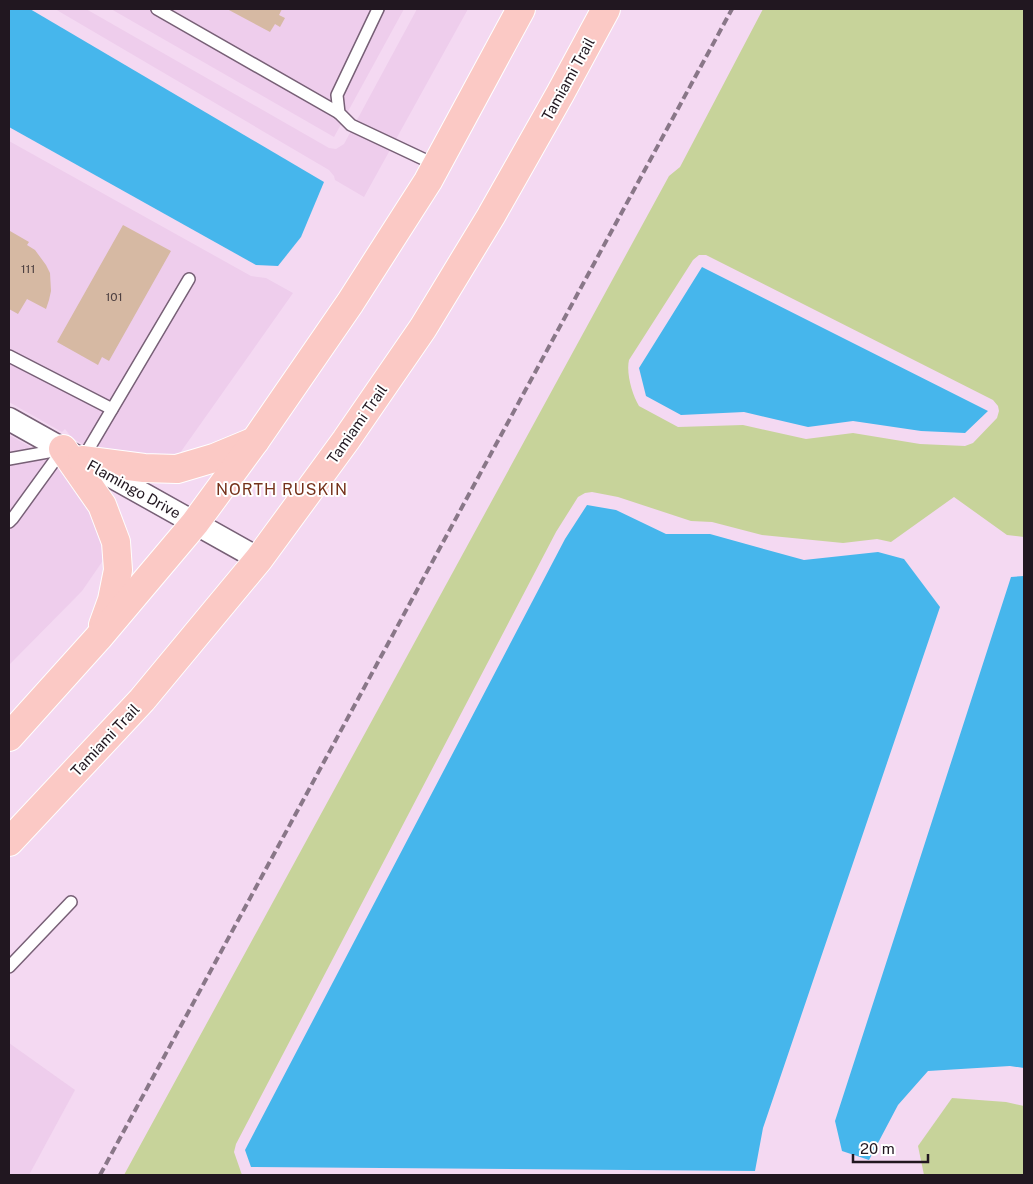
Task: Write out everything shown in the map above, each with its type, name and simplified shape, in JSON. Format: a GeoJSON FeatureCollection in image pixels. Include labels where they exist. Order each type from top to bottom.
{"type":"FeatureCollection","features":[{"type":"Feature","properties":{"kind":"main road"},"geometry":{"type":"LineString","coordinates":[[9,736],[98,638],[195,523],[255,441],[350,303],[423,189],[521,9]]}},
{"type":"Feature","properties":{"kind":"main road","name":"Tamiami Trail"},"geometry":{"type":"LineString","coordinates":[[9,842],[142,700],[259,559],[346,440],[423,328],[491,216],[606,9]]}},
{"type":"Feature","properties":{"kind":"main road"},"geometry":{"type":"LineString","coordinates":[[73,454],[144,468],[177,469],[214,458],[255,441]]}},
{"type":"Feature","properties":{"kind":"main road"},"geometry":{"type":"LineString","coordinates":[[73,454],[102,505],[116,542],[118,570],[112,600],[98,638]]}},
{"type":"Feature","properties":{"kind":"street","name":"Flamingo Drive"},"geometry":{"type":"LineString","coordinates":[[9,419],[259,559]]}},
{"type":"Feature","properties":{"kind":"lane"},"geometry":{"type":"LineString","coordinates":[[157,9],[340,113],[351,125],[436,165]]}},
{"type":"Feature","properties":{"kind":"lane"},"geometry":{"type":"LineString","coordinates":[[340,113],[337,95],[378,9]]}},
{"type":"Feature","properties":{"kind":"lane"},"geometry":{"type":"LineString","coordinates":[[9,522],[112,409],[189,279]]}},
{"type":"Feature","properties":{"kind":"lane"},"geometry":{"type":"LineString","coordinates":[[9,356],[112,409]]}},
{"type":"Feature","properties":{"kind":"lane"},"geometry":{"type":"LineString","coordinates":[[9,459],[73,454]]}},
{"type":"Feature","properties":{"kind":"lane"},"geometry":{"type":"LineString","coordinates":[[9,967],[71,902]]}},
{"type":"Feature","properties":{"kind":"shaded area"},"geometry":{"type":"Polygon","coordinates":[[[55,9],[86,9],[329,148],[336,149],[344,144],[417,9],[468,9],[364,197],[335,180],[329,170],[55,9]]]}},
{"type":"Feature","properties":{"kind":"shaded area"},"geometry":{"type":"Polygon","coordinates":[[[111,9],[404,9],[334,137],[111,9]]]}},
{"type":"Feature","properties":{"kind":"shaded area"},"geometry":{"type":"Polygon","coordinates":[[[9,141],[251,276],[266,278],[293,293],[180,453],[144,454],[86,446],[72,438],[65,429],[62,432],[9,402],[9,141]]]}},
{"type":"Feature","properties":{"kind":"shaded area"},"geometry":{"type":"Polygon","coordinates":[[[9,435],[55,461],[91,513],[103,545],[104,559],[82,591],[9,665],[9,435]]]}},
{"type":"Feature","properties":{"kind":"shaded area"},"geometry":{"type":"Polygon","coordinates":[[[9,1043],[75,1090],[29,1175],[9,1175],[9,1043]]]}},
{"type":"Feature","properties":{"kind":"green space"},"geometry":{"type":"Polygon","coordinates":[[[763,9],[1024,9],[1024,537],[1007,535],[954,497],[891,542],[877,539],[843,543],[762,535],[712,522],[691,521],[618,497],[592,492],[578,497],[556,532],[236,1144],[234,1152],[242,1175],[124,1175],[669,176],[680,167],[763,9]],[[699,255],[693,260],[629,360],[630,383],[639,406],[678,427],[743,425],[806,439],[853,433],[920,444],[965,446],[973,443],[997,418],[998,406],[993,400],[706,255],[699,255]]]}},
{"type":"Feature","properties":{"kind":"green space"},"geometry":{"type":"Polygon","coordinates":[[[952,1098],[1006,1102],[1024,1106],[1024,1175],[924,1175],[918,1146],[952,1098]]]}},
{"type":"Feature","properties":{"kind":"water"},"geometry":{"type":"Polygon","coordinates":[[[9,9],[30,9],[324,182],[301,237],[278,266],[256,265],[9,127],[9,9]]]}},
{"type":"Feature","properties":{"kind":"water"},"geometry":{"type":"Polygon","coordinates":[[[702,267],[988,411],[965,433],[921,431],[853,421],[808,427],[744,412],[681,415],[646,396],[639,368],[702,267]]]}},
{"type":"Feature","properties":{"kind":"water"},"geometry":{"type":"Polygon","coordinates":[[[587,505],[616,510],[666,534],[710,534],[804,560],[878,552],[904,559],[940,607],[763,1128],[755,1171],[251,1167],[245,1150],[565,539],[587,505]]]}},
{"type":"Feature","properties":{"kind":"water"},"geometry":{"type":"Polygon","coordinates":[[[1024,576],[1024,1068],[1010,1066],[928,1071],[898,1105],[869,1160],[842,1151],[835,1121],[1011,577],[1024,576]]]}},
{"type":"Feature","properties":{"kind":"building"},"geometry":{"type":"Polygon","coordinates":[[[227,9],[282,9],[279,15],[285,18],[280,27],[275,24],[270,32],[227,9]]]}},
{"type":"Feature","properties":{"kind":"building"},"geometry":{"type":"Polygon","coordinates":[[[123,225],[171,251],[109,361],[102,357],[98,365],[57,342],[123,225]]]}},
{"type":"Feature","properties":{"kind":"building"},"geometry":{"type":"Polygon","coordinates":[[[10,231],[29,242],[27,245],[35,250],[50,273],[51,291],[46,309],[27,299],[18,314],[9,309],[10,231]]]}},
{"type":"Feature","properties":{"kind":"railway"},"geometry":{"type":"LineString","coordinates":[[100,1175],[732,9]]}},
{"type":"Feature","properties":{"kind":"district","name":"NORTH RUSKIN"},"geometry":{"type":"Point","coordinates":[282,489]}}]}
